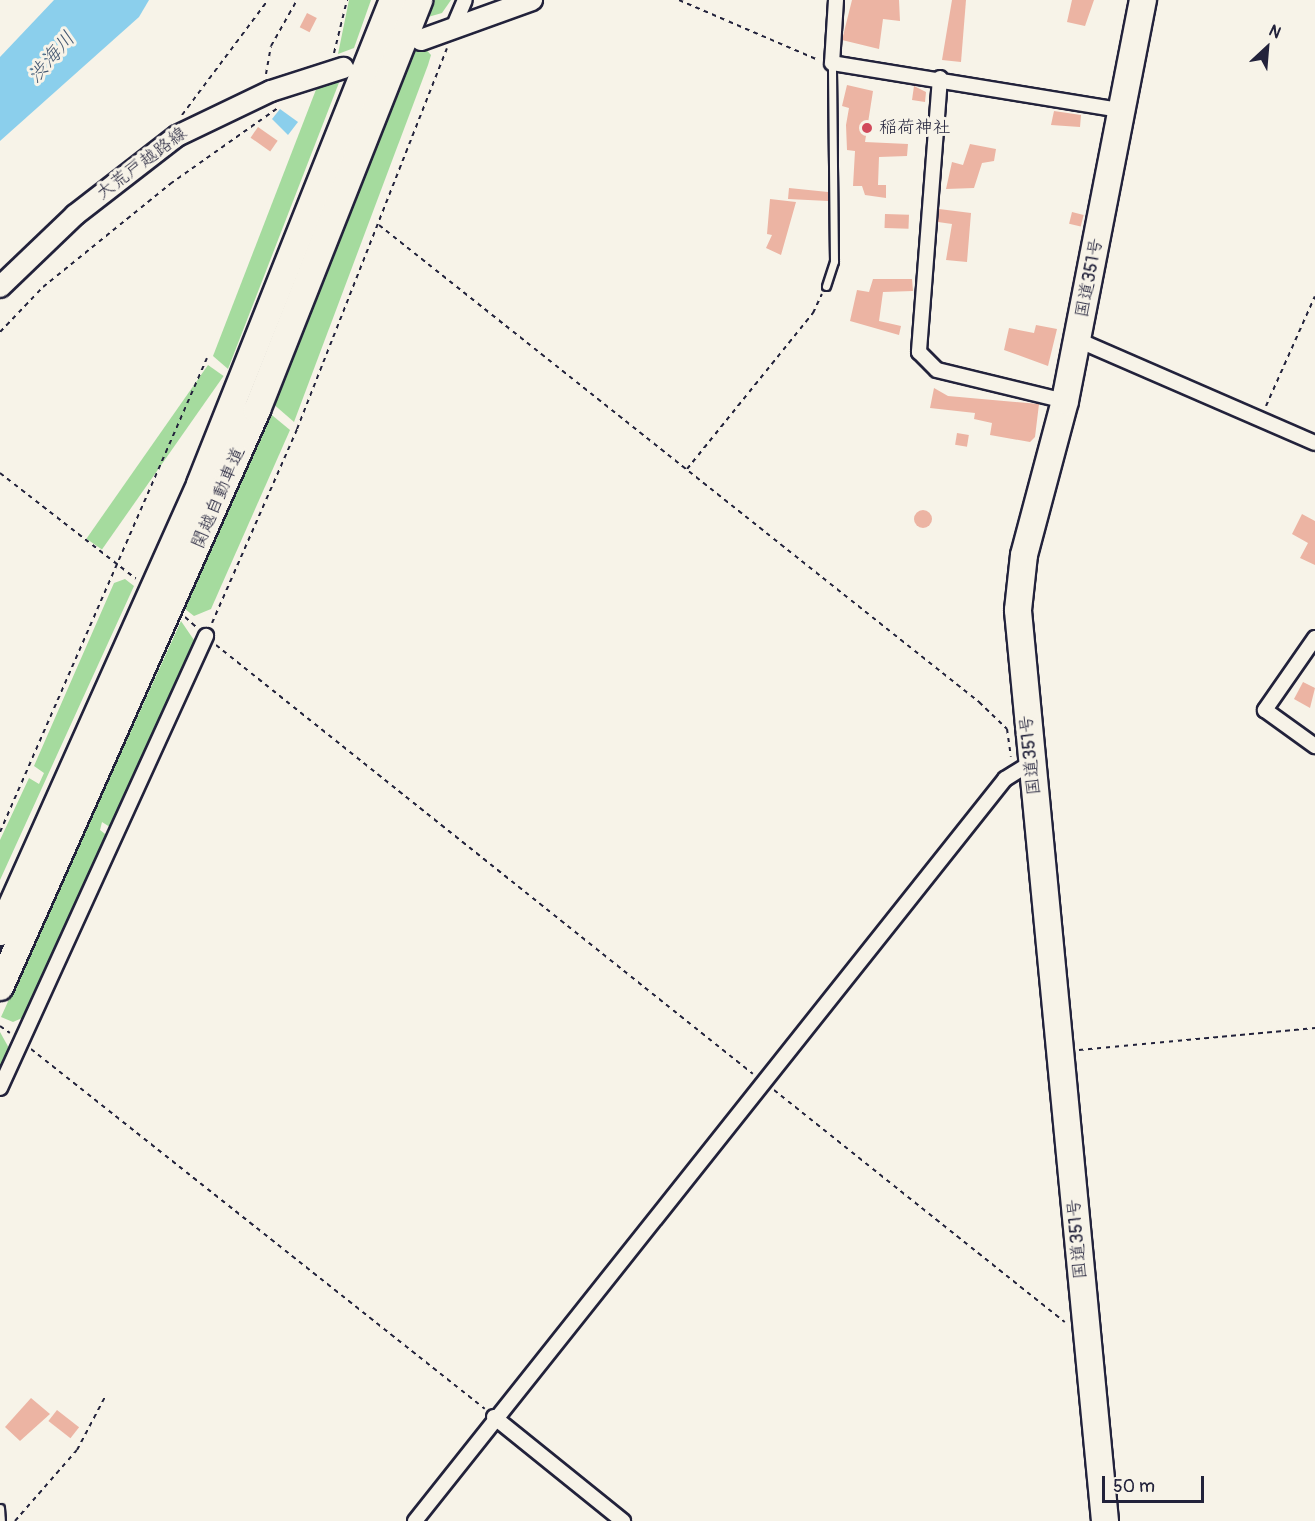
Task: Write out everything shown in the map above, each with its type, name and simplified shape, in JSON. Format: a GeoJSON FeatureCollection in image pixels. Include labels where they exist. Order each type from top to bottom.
{"type":"FeatureCollection","features":[{"type":"Feature","properties":{"kind":"highway","name":"関越自動車道"},"geometry":{"type":"LineString","coordinates":[[0,932],[196,494],[393,0]]}},
{"type":"Feature","properties":{"kind":"highway","name":"関越自動車道"},"geometry":{"type":"LineString","coordinates":[[0,987],[257,410],[418,0]]}},
{"type":"Feature","properties":{"kind":"highway","name":"国道351号"},"geometry":{"type":"LineString","coordinates":[[1105,1521],[1061,1051],[1022,767],[1019,593],[1078,340],[1124,111],[1143,0]]}},
{"type":"Feature","properties":{"kind":"main road"},"geometry":{"type":"LineString","coordinates":[[421,40],[532,0]]}},
{"type":"Feature","properties":{"kind":"main road","name":"大荒戸越路線"},"geometry":{"type":"LineString","coordinates":[[0,287],[142,160],[215,114],[271,91],[338,70]]}},
{"type":"Feature","properties":{"kind":"street"},"geometry":{"type":"LineString","coordinates":[[453,28],[465,0]]}},
{"type":"Feature","properties":{"kind":"street"},"geometry":{"type":"LineString","coordinates":[[836,0],[832,63],[940,78],[1124,111]]}},
{"type":"Feature","properties":{"kind":"street"},"geometry":{"type":"LineString","coordinates":[[940,78],[919,352],[937,370],[1065,401]]}},
{"type":"Feature","properties":{"kind":"street"},"geometry":{"type":"LineString","coordinates":[[1078,340],[1261,417],[1315,443]]}},
{"type":"Feature","properties":{"kind":"street"},"geometry":{"type":"LineString","coordinates":[[0,1088],[206,636]]}},
{"type":"Feature","properties":{"kind":"street"},"geometry":{"type":"LineString","coordinates":[[1315,638],[1265,710],[1315,746]]}},
{"type":"Feature","properties":{"kind":"street"},"geometry":{"type":"LineString","coordinates":[[415,1521],[494,1417],[762,1081],[1022,767]]}},
{"type":"Feature","properties":{"kind":"street"},"geometry":{"type":"LineString","coordinates":[[494,1417],[623,1521]]}},
{"type":"Feature","properties":{"kind":"lane"},"geometry":{"type":"LineString","coordinates":[[826,286],[834,261],[832,63]]}},
{"type":"Feature","properties":{"kind":"lane"},"geometry":{"type":"LineString","coordinates":[[0,1508],[1,1521]]}},
{"type":"Feature","properties":{"kind":"path"},"geometry":{"type":"LineString","coordinates":[[174,124],[196,101],[268,0]]}},
{"type":"Feature","properties":{"kind":"path"},"geometry":{"type":"LineString","coordinates":[[271,91],[264,66],[297,0]]}},
{"type":"Feature","properties":{"kind":"path"},"geometry":{"type":"LineString","coordinates":[[338,70],[347,0]]}},
{"type":"Feature","properties":{"kind":"path"},"geometry":{"type":"LineString","coordinates":[[679,0],[832,63]]}},
{"type":"Feature","properties":{"kind":"path"},"geometry":{"type":"LineString","coordinates":[[206,636],[379,225],[453,28]]}},
{"type":"Feature","properties":{"kind":"path"},"geometry":{"type":"LineString","coordinates":[[0,332],[43,287],[170,184],[289,100]]}},
{"type":"Feature","properties":{"kind":"path"},"geometry":{"type":"LineString","coordinates":[[379,225],[999,719],[1007,729],[1022,767]]}},
{"type":"Feature","properties":{"kind":"path"},"geometry":{"type":"LineString","coordinates":[[687,469],[813,313],[826,286]]}},
{"type":"Feature","properties":{"kind":"path"},"geometry":{"type":"LineString","coordinates":[[1261,417],[1315,297]]}},
{"type":"Feature","properties":{"kind":"path"},"geometry":{"type":"LineString","coordinates":[[0,832],[118,568],[207,358]]}},
{"type":"Feature","properties":{"kind":"path"},"geometry":{"type":"LineString","coordinates":[[0,473],[118,568],[138,581]]}},
{"type":"Feature","properties":{"kind":"path"},"geometry":{"type":"LineString","coordinates":[[183,615],[206,636],[1070,1326],[1087,1332]]}},
{"type":"Feature","properties":{"kind":"path"},"geometry":{"type":"LineString","coordinates":[[0,1026],[494,1417]]}},
{"type":"Feature","properties":{"kind":"path"},"geometry":{"type":"LineString","coordinates":[[1061,1051],[1315,1028]]}},
{"type":"Feature","properties":{"kind":"path"},"geometry":{"type":"LineString","coordinates":[[15,1521],[77,1450],[106,1395]]}},
{"type":"Feature","properties":{"kind":"green space"},"geometry":{"type":"Polygon","coordinates":[[[349,0],[371,0],[354,48],[338,54],[349,0]]]}},
{"type":"Feature","properties":{"kind":"green space"},"geometry":{"type":"Polygon","coordinates":[[[428,0],[451,0],[442,13],[421,19],[428,0]]]}},
{"type":"Feature","properties":{"kind":"green space"},"geometry":{"type":"Polygon","coordinates":[[[422,45],[431,55],[428,65],[294,422],[271,402],[410,49],[422,45]]]}},
{"type":"Feature","properties":{"kind":"green space"},"geometry":{"type":"Polygon","coordinates":[[[333,79],[340,80],[228,369],[213,356],[317,87],[333,79]]]}},
{"type":"Feature","properties":{"kind":"green space"},"geometry":{"type":"Polygon","coordinates":[[[208,365],[224,376],[102,550],[86,539],[208,365]]]}},
{"type":"Feature","properties":{"kind":"green space"},"geometry":{"type":"Polygon","coordinates":[[[267,411],[290,430],[211,609],[194,616],[185,609],[267,411]]]}},
{"type":"Feature","properties":{"kind":"green space"},"geometry":{"type":"Polygon","coordinates":[[[125,579],[134,586],[0,880],[0,840],[29,778],[39,784],[44,773],[34,766],[114,583],[125,579]]]}},
{"type":"Feature","properties":{"kind":"green space"},"geometry":{"type":"Polygon","coordinates":[[[181,621],[196,643],[113,829],[102,822],[100,830],[109,837],[29,1015],[13,1022],[1,1017],[181,621]]]}},
{"type":"Feature","properties":{"kind":"green space"},"geometry":{"type":"Polygon","coordinates":[[[0,1032],[10,1050],[0,1071],[0,1032]]]}},
{"type":"Feature","properties":{"kind":"water","name":"渋海川"},"geometry":{"type":"Polygon","coordinates":[[[54,0],[149,0],[139,17],[0,141],[0,57],[54,0]]]}},
{"type":"Feature","properties":{"kind":"water"},"geometry":{"type":"Polygon","coordinates":[[[280,109],[298,122],[288,135],[272,119],[280,109]]]}},
{"type":"Feature","properties":{"kind":"building"},"geometry":{"type":"Polygon","coordinates":[[[852,0],[899,0],[900,21],[883,19],[879,49],[842,40],[852,0]]]}},
{"type":"Feature","properties":{"kind":"building"},"geometry":{"type":"Polygon","coordinates":[[[952,0],[966,0],[961,62],[942,60],[952,0]]]}},
{"type":"Feature","properties":{"kind":"building"},"geometry":{"type":"Polygon","coordinates":[[[1072,0],[1094,0],[1085,26],[1067,22],[1072,0]]]}},
{"type":"Feature","properties":{"kind":"building"},"geometry":{"type":"Polygon","coordinates":[[[307,13],[317,18],[310,32],[300,27],[307,13]]]}},
{"type":"Feature","properties":{"kind":"building"},"geometry":{"type":"Polygon","coordinates":[[[847,85],[873,91],[865,142],[908,144],[907,156],[879,157],[878,185],[886,185],[886,198],[865,195],[862,186],[853,186],[855,151],[847,150],[846,125],[849,108],[842,106],[847,85]]]}},
{"type":"Feature","properties":{"kind":"building"},"geometry":{"type":"Polygon","coordinates":[[[914,86],[926,92],[925,102],[912,100],[914,86]]]}},
{"type":"Feature","properties":{"kind":"building"},"geometry":{"type":"Polygon","coordinates":[[[1054,111],[1081,115],[1080,127],[1051,125],[1054,111]]]}},
{"type":"Feature","properties":{"kind":"building"},"geometry":{"type":"Polygon","coordinates":[[[258,127],[278,141],[270,151],[251,138],[258,127]]]}},
{"type":"Feature","properties":{"kind":"building"},"geometry":{"type":"Polygon","coordinates":[[[970,144],[996,149],[994,161],[982,163],[974,188],[946,189],[952,162],[963,165],[970,144]]]}},
{"type":"Feature","properties":{"kind":"building"},"geometry":{"type":"Polygon","coordinates":[[[789,188],[828,192],[828,201],[788,199],[789,188]]]}},
{"type":"Feature","properties":{"kind":"building"},"geometry":{"type":"Polygon","coordinates":[[[770,199],[796,202],[781,255],[766,248],[772,235],[767,234],[770,199]]]}},
{"type":"Feature","properties":{"kind":"building"},"geometry":{"type":"Polygon","coordinates":[[[939,209],[971,213],[967,262],[946,260],[952,224],[938,222],[939,209]]]}},
{"type":"Feature","properties":{"kind":"building"},"geometry":{"type":"Polygon","coordinates":[[[1072,212],[1084,215],[1081,227],[1069,224],[1072,212]]]}},
{"type":"Feature","properties":{"kind":"building"},"geometry":{"type":"Polygon","coordinates":[[[885,214],[909,215],[908,229],[885,228],[885,214]]]}},
{"type":"Feature","properties":{"kind":"building"},"geometry":{"type":"Polygon","coordinates":[[[873,279],[912,279],[913,291],[883,292],[879,321],[901,326],[899,335],[850,321],[857,290],[869,292],[873,279]]]}},
{"type":"Feature","properties":{"kind":"building"},"geometry":{"type":"Polygon","coordinates":[[[1036,325],[1057,329],[1048,366],[1004,350],[1009,328],[1034,333],[1036,325]]]}},
{"type":"Feature","properties":{"kind":"building"},"geometry":{"type":"Polygon","coordinates":[[[934,388],[948,396],[1039,404],[1035,437],[1030,442],[990,435],[992,423],[974,419],[975,413],[930,408],[934,388]]]}},
{"type":"Feature","properties":{"kind":"building"},"geometry":{"type":"Polygon","coordinates":[[[957,433],[969,435],[967,447],[955,445],[957,433]]]}},
{"type":"Feature","properties":{"kind":"building"},"geometry":{"type":"Polygon","coordinates":[[[923,510],[931,515],[932,519],[927,527],[923,528],[915,523],[914,519],[919,511],[923,510]]]}},
{"type":"Feature","properties":{"kind":"building"},"geometry":{"type":"Polygon","coordinates":[[[1302,514],[1315,521],[1315,565],[1300,558],[1308,543],[1292,534],[1302,514]]]}},
{"type":"Feature","properties":{"kind":"building"},"geometry":{"type":"Polygon","coordinates":[[[1303,682],[1315,688],[1310,708],[1294,699],[1303,682]]]}},
{"type":"Feature","properties":{"kind":"building"},"geometry":{"type":"Polygon","coordinates":[[[31,1398],[50,1414],[20,1441],[5,1427],[31,1398]]]}},
{"type":"Feature","properties":{"kind":"building"},"geometry":{"type":"Polygon","coordinates":[[[57,1410],[79,1427],[70,1438],[48,1421],[57,1410]]]}},
{"type":"Feature","properties":{"kind":"place","name":"稲荷神社"},"geometry":{"type":"Point","coordinates":[867,128]}}]}
